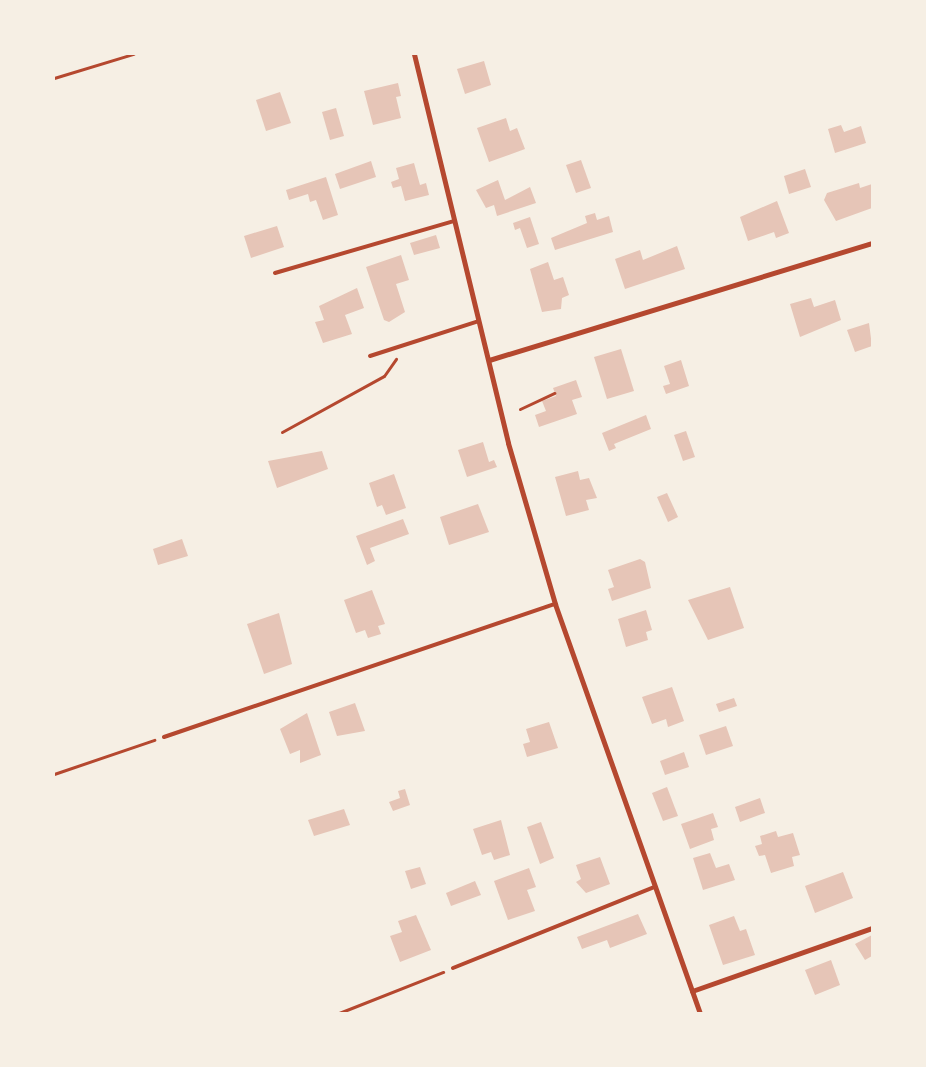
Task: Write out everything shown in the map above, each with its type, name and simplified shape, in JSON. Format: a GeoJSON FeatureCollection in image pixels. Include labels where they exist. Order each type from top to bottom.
{"type":"FeatureCollection","features":[{"type":"Feature","properties":{"kind":"street"},"geometry":{"type":"LineString","coordinates":[[414,54],[479,321],[555,604],[700,1013]]}},
{"type":"Feature","properties":{"kind":"street"},"geometry":{"type":"LineString","coordinates":[[489,360],[872,243]]}},
{"type":"Feature","properties":{"kind":"street"},"geometry":{"type":"LineString","coordinates":[[692,991],[872,928]]}},
{"type":"Feature","properties":{"kind":"lane"},"geometry":{"type":"LineString","coordinates":[[275,273],[454,221]]}},
{"type":"Feature","properties":{"kind":"lane"},"geometry":{"type":"LineString","coordinates":[[370,356],[479,321]]}},
{"type":"Feature","properties":{"kind":"lane"},"geometry":{"type":"LineString","coordinates":[[164,737],[555,604]]}},
{"type":"Feature","properties":{"kind":"lane"},"geometry":{"type":"LineString","coordinates":[[452,968],[655,887]]}},
{"type":"Feature","properties":{"kind":"path"},"geometry":{"type":"LineString","coordinates":[[54,78],[133,54]]}},
{"type":"Feature","properties":{"kind":"path"},"geometry":{"type":"LineString","coordinates":[[282,432],[384,376],[406,344]]}},
{"type":"Feature","properties":{"kind":"path"},"geometry":{"type":"LineString","coordinates":[[520,409],[555,393]]}},
{"type":"Feature","properties":{"kind":"path"},"geometry":{"type":"LineString","coordinates":[[54,774],[164,737]]}},
{"type":"Feature","properties":{"kind":"path"},"geometry":{"type":"LineString","coordinates":[[339,1013],[452,968]]}},
{"type":"Feature","properties":{"kind":"building"},"geometry":{"type":"Polygon","coordinates":[[[484,61],[491,85],[465,94],[457,69],[484,61]]]}},
{"type":"Feature","properties":{"kind":"building"},"geometry":{"type":"Polygon","coordinates":[[[398,83],[401,96],[396,97],[401,118],[373,125],[364,91],[398,83]]]}},
{"type":"Feature","properties":{"kind":"building"},"geometry":{"type":"Polygon","coordinates":[[[280,92],[291,123],[266,131],[256,100],[280,92]]]}},
{"type":"Feature","properties":{"kind":"building"},"geometry":{"type":"Polygon","coordinates":[[[336,108],[344,136],[330,140],[322,112],[336,108]]]}},
{"type":"Feature","properties":{"kind":"building"},"geometry":{"type":"Polygon","coordinates":[[[506,118],[510,131],[517,128],[525,149],[489,162],[477,128],[506,118]]]}},
{"type":"Feature","properties":{"kind":"building"},"geometry":{"type":"Polygon","coordinates":[[[841,125],[844,132],[861,126],[866,143],[835,153],[828,129],[841,125]]]}},
{"type":"Feature","properties":{"kind":"building"},"geometry":{"type":"Polygon","coordinates":[[[581,160],[591,188],[576,193],[566,165],[581,160]]]}},
{"type":"Feature","properties":{"kind":"building"},"geometry":{"type":"Polygon","coordinates":[[[371,161],[376,177],[340,189],[335,174],[371,161]]]}},
{"type":"Feature","properties":{"kind":"building"},"geometry":{"type":"Polygon","coordinates":[[[414,163],[420,185],[426,183],[429,195],[405,201],[401,186],[393,188],[391,182],[399,179],[396,168],[414,163]]]}},
{"type":"Feature","properties":{"kind":"building"},"geometry":{"type":"Polygon","coordinates":[[[805,169],[811,187],[789,194],[784,176],[805,169]]]}},
{"type":"Feature","properties":{"kind":"building"},"geometry":{"type":"Polygon","coordinates":[[[326,177],[338,215],[323,220],[316,200],[310,202],[308,194],[289,200],[286,190],[326,177]]]}},
{"type":"Feature","properties":{"kind":"building"},"geometry":{"type":"Polygon","coordinates":[[[498,180],[505,200],[530,187],[536,203],[497,216],[494,205],[486,208],[476,190],[498,180]]]}},
{"type":"Feature","properties":{"kind":"building"},"geometry":{"type":"Polygon","coordinates":[[[859,183],[860,188],[872,184],[872,208],[836,221],[824,200],[827,193],[859,183]]]}},
{"type":"Feature","properties":{"kind":"building"},"geometry":{"type":"Polygon","coordinates":[[[777,201],[789,233],[776,238],[774,232],[748,241],[740,217],[777,201]]]}},
{"type":"Feature","properties":{"kind":"building"},"geometry":{"type":"Polygon","coordinates":[[[595,213],[597,220],[609,216],[613,232],[555,250],[551,238],[587,223],[585,216],[595,213]]]}},
{"type":"Feature","properties":{"kind":"building"},"geometry":{"type":"Polygon","coordinates":[[[530,217],[539,244],[527,248],[520,228],[515,230],[513,223],[530,217]]]}},
{"type":"Feature","properties":{"kind":"building"},"geometry":{"type":"Polygon","coordinates":[[[277,226],[284,247],[251,258],[244,236],[277,226]]]}},
{"type":"Feature","properties":{"kind":"building"},"geometry":{"type":"Polygon","coordinates":[[[436,235],[440,248],[414,255],[410,243],[436,235]]]}},
{"type":"Feature","properties":{"kind":"building"},"geometry":{"type":"Polygon","coordinates":[[[677,246],[685,269],[625,289],[615,259],[640,250],[643,260],[677,246]]]}},
{"type":"Feature","properties":{"kind":"building"},"geometry":{"type":"Polygon","coordinates":[[[401,255],[409,280],[396,284],[405,312],[389,322],[384,320],[366,267],[401,255]]]}},
{"type":"Feature","properties":{"kind":"building"},"geometry":{"type":"Polygon","coordinates":[[[548,262],[554,280],[563,277],[569,295],[562,298],[561,309],[542,312],[530,269],[548,262]]]}},
{"type":"Feature","properties":{"kind":"building"},"geometry":{"type":"Polygon","coordinates":[[[357,288],[364,308],[345,315],[352,334],[323,343],[315,322],[324,320],[319,306],[357,288]]]}},
{"type":"Feature","properties":{"kind":"building"},"geometry":{"type":"Polygon","coordinates":[[[811,298],[814,307],[835,300],[841,320],[800,337],[790,304],[811,298]]]}},
{"type":"Feature","properties":{"kind":"building"},"geometry":{"type":"Polygon","coordinates":[[[869,323],[872,346],[855,352],[847,330],[869,323]]]}},
{"type":"Feature","properties":{"kind":"building"},"geometry":{"type":"Polygon","coordinates":[[[621,349],[634,391],[607,399],[594,357],[621,349]]]}},
{"type":"Feature","properties":{"kind":"building"},"geometry":{"type":"Polygon","coordinates":[[[681,360],[689,386],[666,394],[663,386],[670,384],[664,366],[681,360]]]}},
{"type":"Feature","properties":{"kind":"building"},"geometry":{"type":"Polygon","coordinates":[[[576,380],[582,397],[572,400],[577,414],[539,427],[535,415],[546,411],[542,401],[556,396],[553,388],[576,380]]]}},
{"type":"Feature","properties":{"kind":"building"},"geometry":{"type":"Polygon","coordinates":[[[646,415],[651,429],[614,444],[616,448],[609,451],[602,433],[646,415]]]}},
{"type":"Feature","properties":{"kind":"building"},"geometry":{"type":"Polygon","coordinates":[[[686,431],[695,457],[683,461],[674,435],[686,431]]]}},
{"type":"Feature","properties":{"kind":"building"},"geometry":{"type":"Polygon","coordinates":[[[483,442],[489,462],[494,460],[497,467],[467,477],[458,450],[483,442]]]}},
{"type":"Feature","properties":{"kind":"building"},"geometry":{"type":"Polygon","coordinates":[[[322,451],[328,469],[277,488],[268,461],[322,451]]]}},
{"type":"Feature","properties":{"kind":"building"},"geometry":{"type":"Polygon","coordinates":[[[578,471],[580,480],[589,478],[597,498],[586,500],[589,510],[566,516],[555,477],[578,471]]]}},
{"type":"Feature","properties":{"kind":"building"},"geometry":{"type":"Polygon","coordinates":[[[394,474],[406,508],[386,515],[382,505],[377,507],[369,483],[394,474]]]}},
{"type":"Feature","properties":{"kind":"building"},"geometry":{"type":"Polygon","coordinates":[[[667,493],[678,517],[668,522],[657,497],[667,493]]]}},
{"type":"Feature","properties":{"kind":"building"},"geometry":{"type":"Polygon","coordinates":[[[478,504],[489,532],[449,545],[440,517],[478,504]]]}},
{"type":"Feature","properties":{"kind":"building"},"geometry":{"type":"Polygon","coordinates":[[[403,519],[409,534],[370,548],[375,561],[367,565],[356,536],[403,519]]]}},
{"type":"Feature","properties":{"kind":"building"},"geometry":{"type":"Polygon","coordinates":[[[182,539],[188,556],[158,565],[153,549],[182,539]]]}},
{"type":"Feature","properties":{"kind":"building"},"geometry":{"type":"Polygon","coordinates":[[[640,559],[645,562],[651,588],[612,601],[608,589],[614,587],[608,570],[640,559]]]}},
{"type":"Feature","properties":{"kind":"building"},"geometry":{"type":"Polygon","coordinates":[[[730,587],[744,628],[708,640],[688,600],[730,587]]]}},
{"type":"Feature","properties":{"kind":"building"},"geometry":{"type":"Polygon","coordinates":[[[372,590],[385,624],[378,626],[381,634],[368,638],[365,630],[356,633],[344,600],[372,590]]]}},
{"type":"Feature","properties":{"kind":"building"},"geometry":{"type":"Polygon","coordinates":[[[646,610],[652,630],[646,632],[648,640],[626,647],[618,619],[646,610]]]}},
{"type":"Feature","properties":{"kind":"building"},"geometry":{"type":"Polygon","coordinates":[[[279,613],[292,664],[264,674],[247,624],[279,613]]]}},
{"type":"Feature","properties":{"kind":"building"},"geometry":{"type":"Polygon","coordinates":[[[672,687],[684,721],[668,727],[666,719],[652,724],[642,697],[672,687]]]}},
{"type":"Feature","properties":{"kind":"building"},"geometry":{"type":"Polygon","coordinates":[[[734,698],[737,706],[719,712],[716,704],[734,698]]]}},
{"type":"Feature","properties":{"kind":"building"},"geometry":{"type":"Polygon","coordinates":[[[355,703],[365,731],[337,736],[329,712],[355,703]]]}},
{"type":"Feature","properties":{"kind":"building"},"geometry":{"type":"Polygon","coordinates":[[[307,713],[321,755],[300,763],[300,750],[290,754],[280,729],[307,713]]]}},
{"type":"Feature","properties":{"kind":"building"},"geometry":{"type":"Polygon","coordinates":[[[549,722],[558,748],[527,757],[523,744],[530,742],[526,729],[549,722]]]}},
{"type":"Feature","properties":{"kind":"building"},"geometry":{"type":"Polygon","coordinates":[[[726,726],[733,746],[706,755],[699,735],[726,726]]]}},
{"type":"Feature","properties":{"kind":"building"},"geometry":{"type":"Polygon","coordinates":[[[684,752],[689,767],[665,775],[660,761],[684,752]]]}},
{"type":"Feature","properties":{"kind":"building"},"geometry":{"type":"Polygon","coordinates":[[[667,787],[678,816],[663,821],[652,793],[667,787]]]}},
{"type":"Feature","properties":{"kind":"building"},"geometry":{"type":"Polygon","coordinates":[[[405,789],[410,805],[393,811],[389,802],[400,798],[398,791],[405,789]]]}},
{"type":"Feature","properties":{"kind":"building"},"geometry":{"type":"Polygon","coordinates":[[[760,798],[765,813],[740,822],[735,807],[760,798]]]}},
{"type":"Feature","properties":{"kind":"building"},"geometry":{"type":"Polygon","coordinates":[[[344,809],[350,825],[314,836],[308,820],[344,809]]]}},
{"type":"Feature","properties":{"kind":"building"},"geometry":{"type":"Polygon","coordinates":[[[713,813],[718,827],[711,829],[714,840],[690,849],[681,824],[713,813]]]}},
{"type":"Feature","properties":{"kind":"building"},"geometry":{"type":"Polygon","coordinates":[[[501,820],[510,855],[494,860],[491,852],[482,855],[473,829],[501,820]]]}},
{"type":"Feature","properties":{"kind":"building"},"geometry":{"type":"Polygon","coordinates":[[[541,822],[554,858],[540,864],[527,827],[541,822]]]}},
{"type":"Feature","properties":{"kind":"building"},"geometry":{"type":"Polygon","coordinates":[[[776,831],[778,837],[793,833],[800,855],[792,857],[794,866],[771,873],[765,855],[759,856],[755,846],[762,844],[760,836],[776,831]]]}},
{"type":"Feature","properties":{"kind":"building"},"geometry":{"type":"Polygon","coordinates":[[[710,853],[716,868],[729,864],[735,880],[703,890],[693,858],[710,853]]]}},
{"type":"Feature","properties":{"kind":"building"},"geometry":{"type":"Polygon","coordinates":[[[600,857],[610,884],[586,893],[576,882],[581,879],[576,865],[600,857]]]}},
{"type":"Feature","properties":{"kind":"building"},"geometry":{"type":"Polygon","coordinates":[[[420,867],[426,884],[411,889],[405,871],[420,867]]]}},
{"type":"Feature","properties":{"kind":"building"},"geometry":{"type":"Polygon","coordinates":[[[529,868],[536,887],[527,890],[535,911],[508,920],[494,881],[529,868]]]}},
{"type":"Feature","properties":{"kind":"building"},"geometry":{"type":"Polygon","coordinates":[[[843,872],[853,898],[815,913],[805,886],[843,872]]]}},
{"type":"Feature","properties":{"kind":"building"},"geometry":{"type":"Polygon","coordinates":[[[475,881],[481,895],[451,906],[446,893],[475,881]]]}},
{"type":"Feature","properties":{"kind":"building"},"geometry":{"type":"Polygon","coordinates":[[[638,914],[647,934],[610,948],[607,940],[582,949],[577,937],[638,914]]]}},
{"type":"Feature","properties":{"kind":"building"},"geometry":{"type":"Polygon","coordinates":[[[416,915],[431,950],[400,962],[390,936],[402,932],[398,921],[416,915]]]}},
{"type":"Feature","properties":{"kind":"building"},"geometry":{"type":"Polygon","coordinates":[[[734,916],[740,931],[746,929],[755,955],[723,965],[709,925],[734,916]]]}},
{"type":"Feature","properties":{"kind":"building"},"geometry":{"type":"Polygon","coordinates":[[[872,935],[872,956],[865,960],[855,944],[872,935]]]}},
{"type":"Feature","properties":{"kind":"building"},"geometry":{"type":"Polygon","coordinates":[[[831,960],[840,985],[815,995],[805,970],[831,960]]]}}]}
